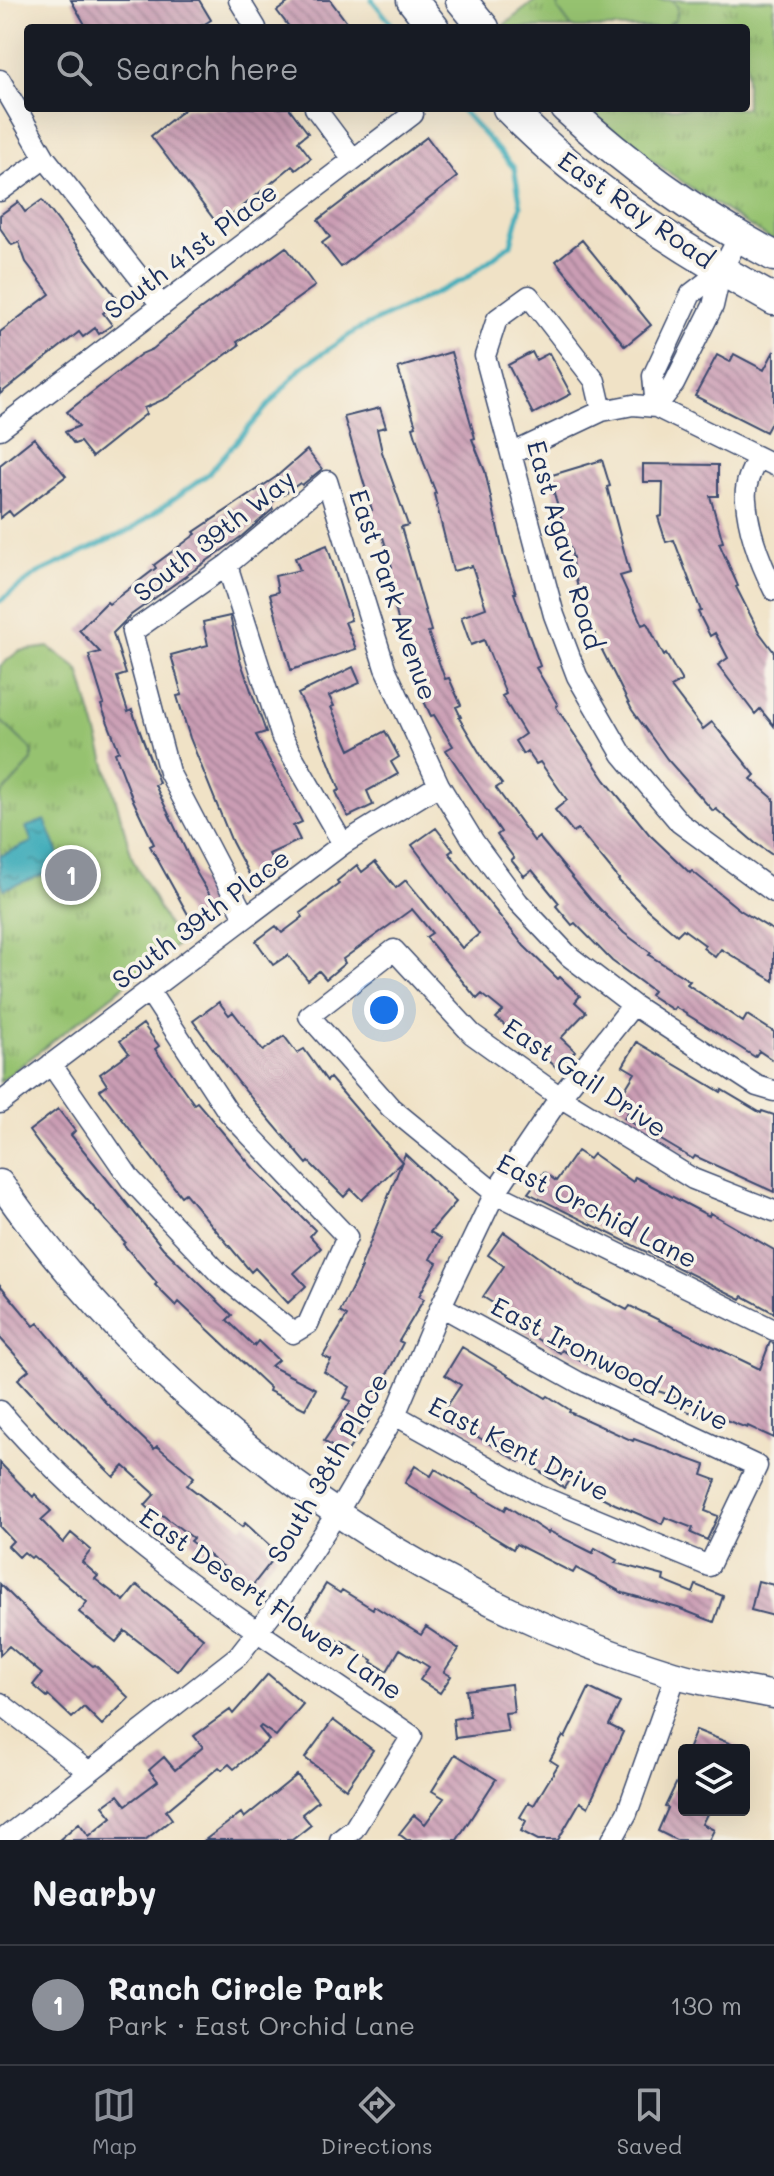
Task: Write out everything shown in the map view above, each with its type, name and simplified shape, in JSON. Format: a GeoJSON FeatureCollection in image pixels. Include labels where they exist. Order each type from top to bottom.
{"type":"FeatureCollection","features":[{"type":"Feature","properties":{"kind":"main road"},"geometry":{"type":"LineString","coordinates":[[412,0],[431,24]]}},
{"type":"Feature","properties":{"kind":"main road"},"geometry":{"type":"LineString","coordinates":[[461,0],[481,24]]}},
{"type":"Feature","properties":{"kind":"main road","name":"East Ray Road"},"geometry":{"type":"LineString","coordinates":[[512,112],[574,169],[628,210],[721,271],[774,300]]}},
{"type":"Feature","properties":{"kind":"main road","name":"East Ray Road"},"geometry":{"type":"LineString","coordinates":[[571,112],[647,176],[739,237],[774,256]]}},
{"type":"Feature","properties":{"kind":"street"},"geometry":{"type":"LineString","coordinates":[[239,0],[248,24]]}},
{"type":"Feature","properties":{"kind":"street"},"geometry":{"type":"LineString","coordinates":[[0,80],[45,158],[162,306]]}},
{"type":"Feature","properties":{"kind":"street"},"geometry":{"type":"LineString","coordinates":[[318,112],[353,159]]}},
{"type":"Feature","properties":{"kind":"street","name":"South 41st Place"},"geometry":{"type":"LineString","coordinates":[[0,429],[413,114]]}},
{"type":"Feature","properties":{"kind":"street"},"geometry":{"type":"LineString","coordinates":[[0,191],[45,158]]}},
{"type":"Feature","properties":{"kind":"street"},"geometry":{"type":"LineString","coordinates":[[656,407],[653,376],[691,294],[721,271],[739,237]]}},
{"type":"Feature","properties":{"kind":"street","name":"East Agave Road"},"geometry":{"type":"LineString","coordinates":[[602,411],[595,381],[529,296],[497,319],[485,356],[554,615],[577,676],[622,754],[680,823],[774,892]]}},
{"type":"Feature","properties":{"kind":"street"},"geometry":{"type":"LineString","coordinates":[[511,454],[602,411],[633,405],[656,407],[766,461],[749,476],[745,498],[765,572],[774,590]]}},
{"type":"Feature","properties":{"kind":"street","name":"South 39th Way"},"geometry":{"type":"LineString","coordinates":[[245,917],[169,772],[132,632],[227,565],[327,481]]}},
{"type":"Feature","properties":{"kind":"street","name":"East Park Avenue"},"geometry":{"type":"LineString","coordinates":[[327,481],[385,668],[439,785],[474,842],[518,902],[569,956],[633,1005],[757,1086],[774,1091]]}},
{"type":"Feature","properties":{"kind":"street"},"geometry":{"type":"LineString","coordinates":[[227,565],[282,738],[343,844]]}},
{"type":"Feature","properties":{"kind":"street","name":"South 39th Place"},"geometry":{"type":"LineString","coordinates":[[0,1103],[343,844],[439,785]]}},
{"type":"Feature","properties":{"kind":"street","name":"East Gail Drive"},"geometry":{"type":"LineString","coordinates":[[309,1016],[394,950],[472,1034],[560,1097],[693,1179],[774,1211]]}},
{"type":"Feature","properties":{"kind":"street"},"geometry":{"type":"LineString","coordinates":[[51,1064],[131,1180],[220,1274],[293,1333],[308,1324],[347,1237],[228,1112],[149,991]]}},
{"type":"Feature","properties":{"kind":"street","name":"South 38th Place"},"geometry":{"type":"LineString","coordinates":[[2,1840],[238,1656],[259,1632],[337,1513],[395,1415],[441,1306],[495,1193],[560,1097],[633,1005]]}},
{"type":"Feature","properties":{"kind":"street","name":"East Orchid Lane"},"geometry":{"type":"LineString","coordinates":[[309,1016],[391,1108],[495,1193],[774,1330]]}},
{"type":"Feature","properties":{"kind":"street"},"geometry":{"type":"LineString","coordinates":[[0,1183],[65,1269],[134,1345],[217,1423],[337,1513],[428,1569],[486,1599],[589,1643],[676,1675],[774,1695]]}},
{"type":"Feature","properties":{"kind":"street","name":"East Ironwood Drive"},"geometry":{"type":"LineString","coordinates":[[441,1306],[578,1382],[757,1466],[709,1566]]}},
{"type":"Feature","properties":{"kind":"street","name":"East Desert Flower Lane"},"geometry":{"type":"LineString","coordinates":[[0,1411],[27,1442],[102,1513],[161,1563],[412,1736],[354,1829],[340,1840]]}},
{"type":"Feature","properties":{"kind":"street","name":"East Kent Drive"},"geometry":{"type":"LineString","coordinates":[[395,1415],[538,1495],[709,1566]]}},
{"type":"Feature","properties":{"kind":"street"},"geometry":{"type":"LineString","coordinates":[[612,1840],[627,1813],[676,1675]]}},
{"type":"Feature","properties":{"kind":"street"},"geometry":{"type":"LineString","coordinates":[[0,1703],[89,1772]]}},
{"type":"Feature","properties":{"kind":"green space"},"geometry":{"type":"Polygon","coordinates":[[[536,0],[774,0],[774,241],[677,179],[591,112],[750,112],[750,24],[505,24],[536,0]]]}},
{"type":"Feature","properties":{"kind":"green space"},"geometry":{"type":"Polygon","coordinates":[[[559,0],[672,0],[678,7],[676,19],[669,24],[569,24],[558,9],[559,0]]]}},
{"type":"Feature","properties":{"kind":"green space"},"geometry":{"type":"Polygon","coordinates":[[[49,647],[79,670],[133,860],[178,944],[0,1082],[0,666],[19,651],[49,647]]]}},
{"type":"Feature","properties":{"kind":"green space"},"geometry":{"type":"Polygon","coordinates":[[[0,720],[32,750],[32,761],[0,796],[0,720]]]}},
{"type":"Feature","properties":{"kind":"water"},"geometry":{"type":"Polygon","coordinates":[[[45,820],[64,867],[4,889],[0,877],[0,856],[32,842],[26,827],[45,820]]]}},
{"type":"Feature","properties":{"kind":"building"},"geometry":{"type":"Polygon","coordinates":[[[71,0],[199,0],[211,20],[204,24],[85,24],[71,0]]]}},
{"type":"Feature","properties":{"kind":"building"},"geometry":{"type":"Polygon","coordinates":[[[292,0],[330,0],[348,24],[287,24],[277,11],[292,0]]]}},
{"type":"Feature","properties":{"kind":"building"},"geometry":{"type":"Polygon","coordinates":[[[181,112],[292,112],[308,133],[298,141],[311,158],[296,170],[292,166],[219,226],[151,136],[181,112]]]}},
{"type":"Feature","properties":{"kind":"building"},"geometry":{"type":"Polygon","coordinates":[[[427,137],[457,177],[341,267],[322,243],[330,237],[318,220],[427,137]]]}},
{"type":"Feature","properties":{"kind":"building"},"geometry":{"type":"Polygon","coordinates":[[[42,200],[119,301],[103,313],[112,325],[99,334],[95,328],[83,337],[79,332],[0,394],[0,332],[50,294],[26,262],[19,242],[12,245],[0,228],[0,215],[18,202],[25,212],[42,200]]]}},
{"type":"Feature","properties":{"kind":"building"},"geometry":{"type":"Polygon","coordinates":[[[582,240],[651,325],[625,346],[556,261],[582,240]]]}},
{"type":"Feature","properties":{"kind":"building"},"geometry":{"type":"Polygon","coordinates":[[[286,247],[315,286],[237,342],[239,345],[167,398],[144,408],[146,414],[92,457],[80,442],[74,444],[65,432],[79,426],[67,412],[286,247]]]}},
{"type":"Feature","properties":{"kind":"building"},"geometry":{"type":"Polygon","coordinates":[[[774,351],[774,417],[766,432],[695,396],[717,355],[730,362],[734,354],[764,370],[774,351]]]}},
{"type":"Feature","properties":{"kind":"building"},"geometry":{"type":"Polygon","coordinates":[[[451,352],[475,438],[472,439],[485,471],[514,593],[540,666],[536,668],[558,705],[556,707],[605,780],[649,834],[690,873],[692,871],[740,910],[774,931],[774,981],[721,949],[715,957],[703,948],[705,945],[683,929],[677,935],[648,910],[618,880],[578,829],[573,832],[555,810],[567,800],[540,762],[536,764],[527,751],[523,754],[515,741],[525,734],[502,696],[506,694],[484,640],[471,645],[461,617],[486,608],[472,566],[453,571],[436,493],[413,427],[416,426],[398,368],[451,352]]]}},
{"type":"Feature","properties":{"kind":"building"},"geometry":{"type":"Polygon","coordinates":[[[532,352],[536,360],[549,353],[571,394],[533,414],[508,365],[532,352]]]}},
{"type":"Feature","properties":{"kind":"building"},"geometry":{"type":"Polygon","coordinates":[[[380,408],[386,427],[377,429],[408,525],[401,527],[431,631],[428,632],[445,679],[449,678],[461,705],[456,707],[459,718],[502,784],[496,788],[534,841],[539,837],[591,900],[624,933],[651,953],[649,955],[690,981],[687,984],[743,1022],[747,1015],[774,1032],[774,1061],[759,1051],[755,1057],[650,995],[653,991],[612,961],[575,923],[572,925],[556,906],[559,903],[532,870],[524,876],[511,860],[514,858],[497,835],[501,832],[446,750],[453,746],[434,715],[431,716],[419,691],[424,689],[399,624],[386,569],[392,567],[382,534],[376,536],[368,511],[372,510],[344,417],[380,408]]]}},
{"type":"Feature","properties":{"kind":"building"},"geometry":{"type":"Polygon","coordinates":[[[34,438],[66,476],[13,516],[9,511],[0,518],[0,465],[34,438]]]}},
{"type":"Feature","properties":{"kind":"building"},"geometry":{"type":"Polygon","coordinates":[[[307,450],[322,469],[270,504],[273,509],[242,536],[131,615],[113,633],[126,674],[117,677],[128,712],[132,710],[159,783],[155,785],[196,872],[220,912],[195,927],[150,846],[154,844],[115,753],[119,751],[101,705],[104,704],[89,655],[100,652],[79,630],[107,602],[109,604],[156,568],[154,565],[196,534],[194,532],[276,477],[307,450]]]}},
{"type":"Feature","properties":{"kind":"building"},"geometry":{"type":"Polygon","coordinates":[[[602,460],[630,573],[620,576],[642,625],[647,623],[664,656],[666,654],[682,681],[671,687],[703,729],[712,722],[755,775],[751,779],[774,799],[774,856],[716,809],[713,811],[667,759],[632,710],[600,646],[581,601],[573,558],[549,476],[602,460]]]}},
{"type":"Feature","properties":{"kind":"building"},"geometry":{"type":"Polygon","coordinates":[[[643,464],[718,465],[718,496],[710,496],[723,542],[719,543],[736,587],[759,632],[774,652],[774,726],[760,709],[755,714],[718,665],[728,658],[715,633],[710,636],[698,612],[701,611],[674,540],[666,542],[658,517],[662,516],[663,482],[643,482],[643,464]]]}},
{"type":"Feature","properties":{"kind":"building"},"geometry":{"type":"Polygon","coordinates":[[[327,545],[351,620],[345,622],[356,649],[291,670],[270,594],[278,592],[275,576],[300,570],[295,558],[327,545]]]}},
{"type":"Feature","properties":{"kind":"building"},"geometry":{"type":"Polygon","coordinates":[[[230,616],[240,660],[266,732],[256,735],[302,822],[293,826],[300,840],[269,854],[277,869],[253,882],[232,842],[190,738],[177,696],[182,695],[171,655],[208,645],[203,622],[230,616]]]}},
{"type":"Feature","properties":{"kind":"building"},"geometry":{"type":"Polygon","coordinates":[[[353,667],[360,683],[329,696],[350,750],[385,731],[399,757],[391,762],[398,774],[367,791],[373,805],[348,817],[336,792],[340,790],[315,727],[298,694],[353,667]]]}},
{"type":"Feature","properties":{"kind":"building"},"geometry":{"type":"Polygon","coordinates":[[[436,828],[453,850],[449,853],[524,946],[580,996],[575,1002],[586,1012],[561,1038],[575,1051],[558,1069],[521,1035],[519,1037],[496,1018],[503,1011],[482,994],[477,999],[426,937],[432,933],[412,909],[343,959],[345,963],[326,979],[319,971],[308,980],[288,955],[273,965],[256,941],[276,926],[282,933],[303,917],[300,913],[339,884],[337,881],[357,865],[362,872],[375,862],[396,888],[406,880],[462,948],[479,934],[412,845],[436,828]]]}},
{"type":"Feature","properties":{"kind":"building"},"geometry":{"type":"Polygon","coordinates":[[[219,1002],[229,1015],[233,1012],[263,1051],[284,1036],[297,1053],[304,1049],[327,1081],[330,1078],[402,1162],[362,1200],[351,1189],[344,1197],[309,1162],[307,1164],[208,1042],[193,1021],[219,1002]]]}},
{"type":"Feature","properties":{"kind":"building"},"geometry":{"type":"Polygon","coordinates":[[[143,1024],[159,1046],[155,1049],[194,1104],[197,1102],[254,1169],[315,1230],[310,1236],[321,1248],[294,1273],[306,1286],[288,1303],[255,1268],[251,1272],[185,1193],[181,1196],[100,1090],[107,1085],[100,1074],[129,1053],[120,1041],[143,1024]]]}},
{"type":"Feature","properties":{"kind":"building"},"geometry":{"type":"Polygon","coordinates":[[[637,1042],[721,1092],[761,1113],[774,1115],[774,1192],[695,1156],[693,1159],[624,1118],[629,1111],[616,1104],[635,1073],[623,1066],[637,1042]]]}},
{"type":"Feature","properties":{"kind":"building"},"geometry":{"type":"Polygon","coordinates":[[[58,1109],[75,1131],[71,1135],[163,1248],[232,1315],[227,1320],[254,1346],[258,1341],[278,1360],[271,1366],[316,1389],[305,1409],[269,1391],[270,1388],[179,1302],[176,1306],[155,1285],[157,1283],[123,1244],[125,1242],[47,1155],[29,1131],[58,1109]]]}},
{"type":"Feature","properties":{"kind":"building"},"geometry":{"type":"Polygon","coordinates":[[[577,1151],[589,1159],[593,1154],[633,1182],[635,1177],[709,1216],[710,1213],[774,1250],[774,1313],[528,1193],[544,1172],[556,1181],[577,1151]]]}},
{"type":"Feature","properties":{"kind":"building"},"geometry":{"type":"Polygon","coordinates":[[[405,1154],[456,1202],[430,1232],[441,1238],[430,1259],[437,1263],[419,1296],[424,1299],[399,1341],[403,1343],[381,1386],[385,1388],[371,1417],[345,1455],[324,1441],[351,1401],[344,1398],[350,1387],[324,1372],[331,1360],[323,1356],[347,1316],[340,1312],[362,1268],[405,1154]]]}},
{"type":"Feature","properties":{"kind":"building"},"geometry":{"type":"Polygon","coordinates":[[[504,1232],[578,1285],[627,1310],[630,1306],[760,1369],[770,1342],[774,1343],[774,1438],[702,1411],[700,1416],[676,1407],[679,1398],[655,1390],[652,1397],[628,1387],[632,1379],[607,1368],[604,1373],[562,1350],[560,1353],[491,1311],[496,1305],[483,1297],[504,1266],[488,1255],[504,1232]]]}},
{"type":"Feature","properties":{"kind":"building"},"geometry":{"type":"Polygon","coordinates":[[[0,1285],[34,1326],[38,1323],[105,1402],[154,1449],[157,1446],[194,1477],[187,1485],[242,1527],[245,1523],[278,1553],[252,1586],[190,1541],[193,1538],[161,1514],[158,1517],[145,1505],[155,1494],[124,1466],[114,1477],[18,1379],[29,1370],[0,1338],[0,1285]]]}},
{"type":"Feature","properties":{"kind":"building"},"geometry":{"type":"Polygon","coordinates":[[[462,1347],[546,1398],[548,1396],[569,1412],[633,1441],[705,1465],[702,1475],[716,1480],[705,1511],[718,1516],[707,1540],[691,1533],[693,1528],[665,1517],[662,1524],[569,1480],[564,1488],[522,1459],[520,1462],[441,1415],[461,1385],[445,1375],[462,1347]]]}},
{"type":"Feature","properties":{"kind":"building"},"geometry":{"type":"Polygon","coordinates":[[[0,1463],[51,1511],[41,1520],[63,1543],[71,1533],[91,1550],[82,1562],[98,1576],[95,1579],[124,1601],[137,1585],[203,1638],[177,1671],[125,1631],[116,1642],[79,1612],[87,1602],[33,1556],[31,1558],[24,1552],[19,1557],[8,1546],[13,1541],[0,1527],[0,1463]]]}},
{"type":"Feature","properties":{"kind":"building"},"geometry":{"type":"Polygon","coordinates":[[[415,1466],[431,1476],[435,1469],[505,1510],[507,1506],[548,1533],[593,1553],[595,1548],[617,1560],[615,1563],[664,1576],[663,1581],[693,1593],[696,1585],[723,1596],[714,1622],[678,1608],[623,1593],[576,1568],[573,1573],[516,1544],[513,1549],[405,1483],[415,1466]]]}},
{"type":"Feature","properties":{"kind":"building"},"geometry":{"type":"Polygon","coordinates":[[[758,1581],[774,1585],[774,1616],[751,1610],[758,1581]]]}},
{"type":"Feature","properties":{"kind":"building"},"geometry":{"type":"Polygon","coordinates":[[[0,1584],[42,1626],[95,1665],[129,1698],[102,1725],[84,1707],[72,1718],[47,1697],[33,1685],[42,1674],[9,1646],[0,1655],[0,1584]]]}},
{"type":"Feature","properties":{"kind":"building"},"geometry":{"type":"Polygon","coordinates":[[[326,1584],[373,1609],[374,1606],[421,1635],[426,1627],[459,1649],[444,1672],[451,1676],[440,1693],[420,1680],[429,1667],[400,1649],[387,1671],[304,1620],[326,1584]]]}},
{"type":"Feature","properties":{"kind":"building"},"geometry":{"type":"Polygon","coordinates":[[[268,1674],[303,1704],[276,1736],[261,1726],[259,1728],[269,1740],[234,1769],[229,1764],[222,1770],[219,1767],[166,1811],[172,1819],[145,1840],[59,1840],[79,1823],[89,1836],[112,1817],[103,1806],[118,1795],[126,1805],[158,1781],[149,1770],[164,1757],[175,1770],[203,1747],[194,1736],[230,1710],[233,1714],[268,1674]]]}},
{"type":"Feature","properties":{"kind":"building"},"geometry":{"type":"Polygon","coordinates":[[[511,1684],[514,1712],[505,1713],[508,1731],[455,1738],[453,1719],[470,1716],[466,1690],[511,1684]]]}},
{"type":"Feature","properties":{"kind":"building"},"geometry":{"type":"Polygon","coordinates":[[[589,1688],[620,1703],[609,1725],[623,1732],[588,1807],[580,1802],[558,1840],[538,1840],[521,1831],[526,1821],[520,1817],[529,1802],[534,1805],[558,1765],[550,1760],[563,1736],[565,1738],[589,1688]]]}},
{"type":"Feature","properties":{"kind":"building"},"geometry":{"type":"Polygon","coordinates":[[[333,1720],[373,1750],[346,1789],[305,1758],[333,1720]]]}},
{"type":"Feature","properties":{"kind":"building"},"geometry":{"type":"Polygon","coordinates":[[[696,1730],[731,1744],[690,1744],[696,1730]]]}},
{"type":"Feature","properties":{"kind":"building"},"geometry":{"type":"Polygon","coordinates":[[[455,1754],[496,1779],[457,1840],[407,1840],[399,1834],[414,1815],[425,1824],[444,1798],[432,1791],[455,1754]]]}},
{"type":"Feature","properties":{"kind":"building"},"geometry":{"type":"Polygon","coordinates":[[[297,1775],[318,1801],[302,1814],[311,1825],[292,1840],[205,1840],[241,1813],[244,1818],[297,1775]]]}},
{"type":"Feature","properties":{"kind":"building"},"geometry":{"type":"Polygon","coordinates":[[[678,1780],[678,1816],[706,1816],[702,1824],[714,1830],[709,1840],[676,1840],[658,1831],[668,1808],[665,1807],[678,1780]]]}},
{"type":"Feature","properties":{"kind":"waterway"},"geometry":{"type":"LineString","coordinates":[[372,0],[392,24]]}},
{"type":"Feature","properties":{"kind":"waterway"},"geometry":{"type":"LineString","coordinates":[[0,601],[38,573],[132,529],[207,475],[302,367],[357,330],[465,279],[511,244],[521,206],[514,168],[464,112]]}},
{"type":"Feature","properties":{"kind":"place","name":"Ranch Circle Park"},"geometry":{"type":"Point","coordinates":[71,875]}}]}
